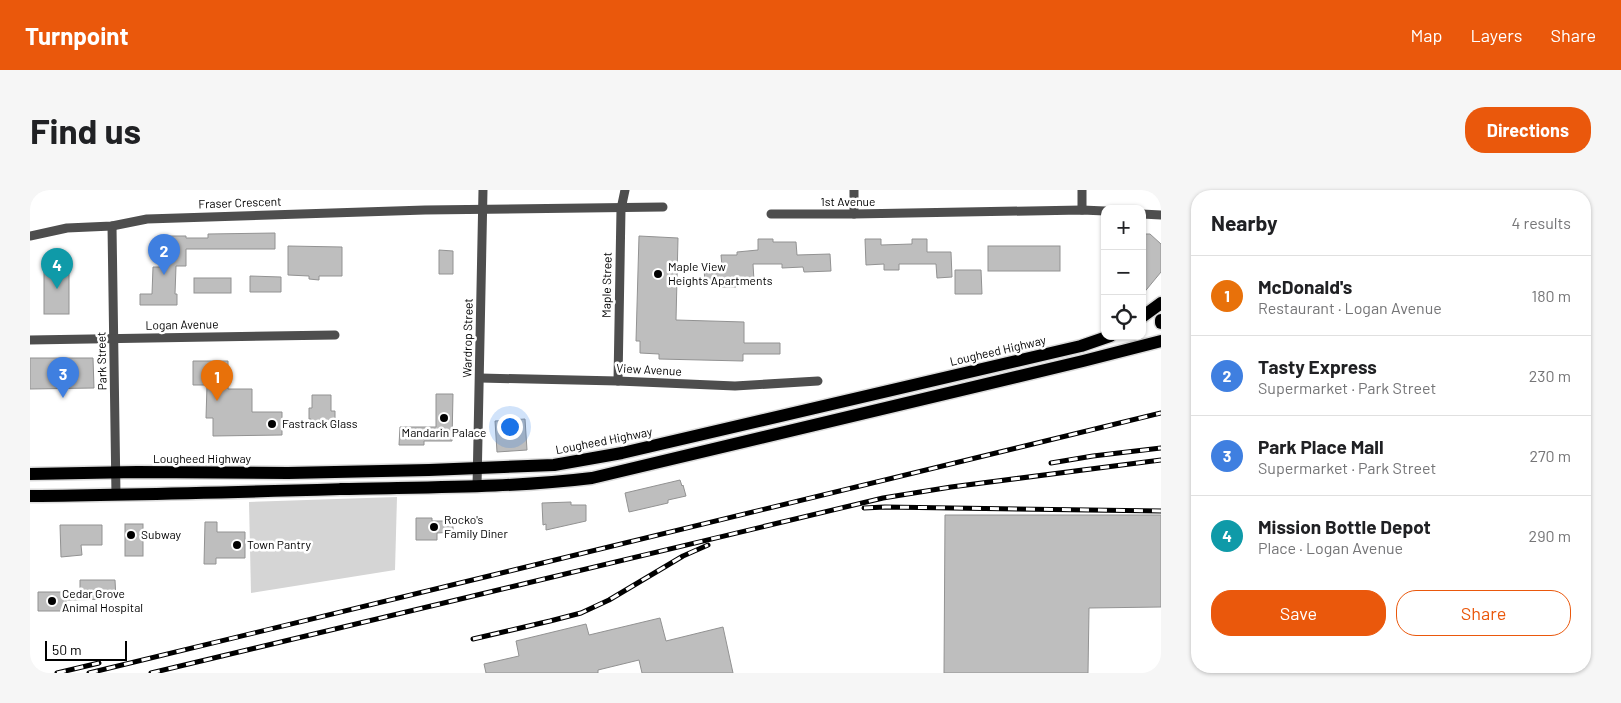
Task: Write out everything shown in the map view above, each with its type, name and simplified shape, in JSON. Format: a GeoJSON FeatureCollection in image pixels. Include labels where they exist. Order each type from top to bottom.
{"type":"FeatureCollection","features":[{"type":"Feature","properties":{"kind":"main road"},"geometry":{"type":"LineString","coordinates":[[1146,314],[1161,303]]}},
{"type":"Feature","properties":{"kind":"main road","name":"Lougheed Highway"},"geometry":{"type":"LineString","coordinates":[[30,474],[116,472],[298,473],[554,465],[622,453],[1081,346],[1101,339]]}},
{"type":"Feature","properties":{"kind":"main road"},"geometry":{"type":"LineString","coordinates":[[30,496],[477,487],[547,484],[592,478],[1083,362],[1161,341]]}},
{"type":"Feature","properties":{"kind":"street","name":"Wardrop Street"},"geometry":{"type":"LineString","coordinates":[[477,487],[483,190]]}},
{"type":"Feature","properties":{"kind":"street","name":"Maple Street"},"geometry":{"type":"LineString","coordinates":[[618,381],[621,209],[626,190]]}},
{"type":"Feature","properties":{"kind":"street"},"geometry":{"type":"LineString","coordinates":[[854,190],[854,214]]}},
{"type":"Feature","properties":{"kind":"street"},"geometry":{"type":"LineString","coordinates":[[1082,190],[1082,210]]}},
{"type":"Feature","properties":{"kind":"street"},"geometry":{"type":"LineString","coordinates":[[482,209],[663,208]]}},
{"type":"Feature","properties":{"kind":"street","name":"Fraser Crescent"},"geometry":{"type":"LineString","coordinates":[[30,236],[66,228],[112,226],[146,219],[482,209]]}},
{"type":"Feature","properties":{"kind":"street","name":"1st Avenue"},"geometry":{"type":"LineString","coordinates":[[771,214],[1082,210],[1101,212]]}},
{"type":"Feature","properties":{"kind":"street"},"geometry":{"type":"LineString","coordinates":[[1146,214],[1161,215]]}},
{"type":"Feature","properties":{"kind":"street","name":"Park Street"},"geometry":{"type":"LineString","coordinates":[[112,226],[116,495]]}},
{"type":"Feature","properties":{"kind":"street","name":"Logan Avenue"},"geometry":{"type":"LineString","coordinates":[[30,340],[335,335]]}},
{"type":"Feature","properties":{"kind":"street","name":"View Avenue"},"geometry":{"type":"LineString","coordinates":[[480,378],[735,386],[818,381]]}},
{"type":"Feature","properties":{"kind":"shaded area"},"geometry":{"type":"Polygon","coordinates":[[[397,497],[395,570],[251,593],[249,502],[397,497]]]}},
{"type":"Feature","properties":{"kind":"building"},"geometry":{"type":"Polygon","coordinates":[[[275,233],[275,249],[186,249],[186,266],[176,266],[175,294],[177,294],[177,305],[140,305],[140,294],[152,294],[153,267],[162,267],[162,236],[208,238],[208,234],[275,233]]]}},
{"type":"Feature","properties":{"kind":"building"},"geometry":{"type":"Polygon","coordinates":[[[1146,234],[1150,234],[1161,244],[1161,272],[1146,290],[1146,234]]]}},
{"type":"Feature","properties":{"kind":"building","name":"Maple View Heights Apartments"},"geometry":{"type":"Polygon","coordinates":[[[639,236],[678,238],[676,320],[744,322],[744,343],[780,343],[780,354],[743,354],[743,361],[659,359],[659,354],[640,353],[640,341],[636,341],[639,236]]]}},
{"type":"Feature","properties":{"kind":"building"},"geometry":{"type":"Polygon","coordinates":[[[758,239],[773,239],[773,242],[796,242],[797,255],[830,254],[831,271],[804,272],[803,267],[782,268],[782,264],[753,264],[754,281],[736,283],[736,287],[722,287],[722,283],[705,284],[704,267],[722,266],[721,255],[737,255],[737,252],[758,250],[758,239]]]}},
{"type":"Feature","properties":{"kind":"building"},"geometry":{"type":"Polygon","coordinates":[[[865,239],[881,239],[881,245],[912,244],[912,239],[927,239],[927,252],[951,252],[952,277],[937,278],[936,264],[899,264],[899,270],[884,270],[884,264],[866,265],[865,239]]]}},
{"type":"Feature","properties":{"kind":"building"},"geometry":{"type":"Polygon","coordinates":[[[288,246],[342,247],[342,276],[319,276],[319,280],[309,279],[309,276],[288,275],[288,246]]]}},
{"type":"Feature","properties":{"kind":"building"},"geometry":{"type":"Polygon","coordinates":[[[988,246],[1060,246],[1060,271],[988,271],[988,246]]]}},
{"type":"Feature","properties":{"kind":"building"},"geometry":{"type":"Polygon","coordinates":[[[439,250],[453,251],[453,274],[439,274],[439,250]]]}},
{"type":"Feature","properties":{"kind":"building"},"geometry":{"type":"Polygon","coordinates":[[[44,264],[69,264],[69,314],[44,314],[44,264]]]}},
{"type":"Feature","properties":{"kind":"building"},"geometry":{"type":"Polygon","coordinates":[[[955,270],[981,270],[982,294],[955,294],[955,270]]]}},
{"type":"Feature","properties":{"kind":"building"},"geometry":{"type":"Polygon","coordinates":[[[250,276],[281,277],[281,292],[250,292],[250,276]]]}},
{"type":"Feature","properties":{"kind":"building"},"geometry":{"type":"Polygon","coordinates":[[[194,278],[231,278],[231,293],[194,293],[194,278]]]}},
{"type":"Feature","properties":{"kind":"building"},"geometry":{"type":"Polygon","coordinates":[[[30,358],[93,358],[94,388],[30,389],[30,358]]]}},
{"type":"Feature","properties":{"kind":"building"},"geometry":{"type":"Polygon","coordinates":[[[193,361],[228,361],[228,389],[252,389],[252,412],[282,412],[282,435],[213,436],[213,418],[206,418],[207,385],[193,385],[193,361]]]}},
{"type":"Feature","properties":{"kind":"building"},"geometry":{"type":"Polygon","coordinates":[[[436,394],[453,394],[452,441],[424,441],[424,445],[399,445],[400,427],[436,427],[436,394]]]}},
{"type":"Feature","properties":{"kind":"building"},"geometry":{"type":"Polygon","coordinates":[[[312,395],[331,395],[331,411],[335,411],[335,419],[331,419],[331,424],[311,424],[309,408],[312,408],[312,395]]]}},
{"type":"Feature","properties":{"kind":"building"},"geometry":{"type":"Polygon","coordinates":[[[525,419],[527,450],[497,452],[495,421],[525,419]]]}},
{"type":"Feature","properties":{"kind":"building"},"geometry":{"type":"Polygon","coordinates":[[[680,480],[686,496],[668,500],[668,503],[629,512],[625,493],[680,480]]]}},
{"type":"Feature","properties":{"kind":"building"},"geometry":{"type":"Polygon","coordinates":[[[571,502],[571,505],[586,505],[586,521],[546,530],[546,524],[543,525],[542,503],[571,502]]]}},
{"type":"Feature","properties":{"kind":"building"},"geometry":{"type":"Polygon","coordinates":[[[945,515],[1161,515],[1161,607],[1089,608],[1088,673],[944,673],[945,515]]]}},
{"type":"Feature","properties":{"kind":"building","name":"Rocko's Family Diner"},"geometry":{"type":"Polygon","coordinates":[[[416,518],[432,518],[432,521],[453,521],[453,532],[437,533],[437,540],[416,540],[416,518]]]}},
{"type":"Feature","properties":{"kind":"building"},"geometry":{"type":"Polygon","coordinates":[[[205,522],[217,522],[217,532],[245,532],[245,558],[216,558],[216,564],[204,564],[205,522]]]}},
{"type":"Feature","properties":{"kind":"building"},"geometry":{"type":"Polygon","coordinates":[[[125,524],[143,524],[143,556],[125,556],[125,524]]]}},
{"type":"Feature","properties":{"kind":"building"},"geometry":{"type":"Polygon","coordinates":[[[60,525],[102,525],[102,545],[81,545],[82,555],[61,557],[60,525]]]}},
{"type":"Feature","properties":{"kind":"building"},"geometry":{"type":"Polygon","coordinates":[[[80,580],[115,580],[116,599],[66,600],[66,611],[38,611],[38,592],[80,592],[80,580]]]}},
{"type":"Feature","properties":{"kind":"building"},"geometry":{"type":"Polygon","coordinates":[[[660,618],[666,641],[723,627],[733,673],[642,673],[639,660],[598,670],[598,673],[486,673],[484,664],[519,656],[516,641],[586,624],[589,635],[660,618]]]}},
{"type":"Feature","properties":{"kind":"railway"},"geometry":{"type":"LineString","coordinates":[[89,673],[1161,413]]}},
{"type":"Feature","properties":{"kind":"railway"},"geometry":{"type":"LineString","coordinates":[[1051,463],[1161,448]]}},
{"type":"Feature","properties":{"kind":"railway"},"geometry":{"type":"LineString","coordinates":[[151,673],[883,498],[951,487],[1161,460]]}},
{"type":"Feature","properties":{"kind":"railway"},"geometry":{"type":"LineString","coordinates":[[864,508],[1161,511]]}},
{"type":"Feature","properties":{"kind":"railway"},"geometry":{"type":"LineString","coordinates":[[473,639],[581,613],[609,600],[683,556],[708,545]]}},
{"type":"Feature","properties":{"kind":"railway"},"geometry":{"type":"LineString","coordinates":[[57,673],[99,663]]}},
{"type":"Feature","properties":{"kind":"place","name":"Maple View Heights Apartments"},"geometry":{"type":"Point","coordinates":[658,274]}},
{"type":"Feature","properties":{"kind":"place","name":"Tasty Express"},"geometry":{"type":"Point","coordinates":[164,275]}},
{"type":"Feature","properties":{"kind":"place","name":"Mission Bottle Depot"},"geometry":{"type":"Point","coordinates":[57,289]}},
{"type":"Feature","properties":{"kind":"place","name":"Park Place Mall"},"geometry":{"type":"Point","coordinates":[63,398]}},
{"type":"Feature","properties":{"kind":"place","name":"McDonald's"},"geometry":{"type":"Point","coordinates":[217,401]}},
{"type":"Feature","properties":{"kind":"place","name":"Mandarin Palace"},"geometry":{"type":"Point","coordinates":[444,418]}},
{"type":"Feature","properties":{"kind":"place","name":"Fastrack Glass"},"geometry":{"type":"Point","coordinates":[272,424]}},
{"type":"Feature","properties":{"kind":"place","name":"Rocko's Family Diner"},"geometry":{"type":"Point","coordinates":[434,527]}},
{"type":"Feature","properties":{"kind":"place","name":"Subway"},"geometry":{"type":"Point","coordinates":[131,535]}},
{"type":"Feature","properties":{"kind":"place","name":"Town Pantry"},"geometry":{"type":"Point","coordinates":[237,545]}},
{"type":"Feature","properties":{"kind":"place","name":"Cedar Grove Animal Hospital"},"geometry":{"type":"Point","coordinates":[52,601]}}]}
